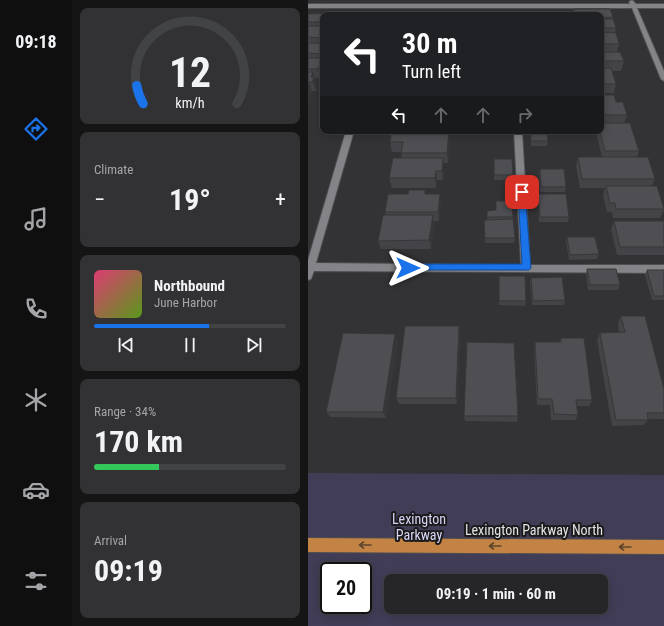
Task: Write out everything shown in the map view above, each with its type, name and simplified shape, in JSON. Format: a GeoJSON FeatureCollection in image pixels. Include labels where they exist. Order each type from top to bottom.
{"type":"FeatureCollection","features":[{"type":"Feature","properties":{"kind":"main road","name":"Lexington Parkway North"},"geometry":{"type":"LineString","coordinates":[[308,545],[664,547]]}},
{"type":"Feature","properties":{"kind":"street"},"geometry":{"type":"LineString","coordinates":[[631,0],[664,78]]}},
{"type":"Feature","properties":{"kind":"street"},"geometry":{"type":"LineString","coordinates":[[308,6],[664,6]]}},
{"type":"Feature","properties":{"kind":"street"},"geometry":{"type":"LineString","coordinates":[[349,134],[309,270],[526,268],[664,269]]}},
{"type":"Feature","properties":{"kind":"street"},"geometry":{"type":"LineString","coordinates":[[518,134],[526,268]]}},
{"type":"Feature","properties":{"kind":"green space","name":"Lexington Parkway"},"geometry":{"type":"Polygon","coordinates":[[[308,473],[664,475],[664,626],[308,626],[308,473]]]}},
{"type":"Feature","properties":{"kind":"building"},"geometry":{"type":"Polygon","coordinates":[[[574,9],[610,9],[613,17],[604,18],[604,12],[568,11],[574,11],[574,9]]]}},
{"type":"Feature","properties":{"kind":"building"},"geometry":{"type":"Polygon","coordinates":[[[308,14],[320,14],[320,22],[308,22],[308,14]]]}},
{"type":"Feature","properties":{"kind":"building"},"geometry":{"type":"Polygon","coordinates":[[[604,19],[613,19],[616,28],[604,28],[604,19]]]}},
{"type":"Feature","properties":{"kind":"building"},"geometry":{"type":"Polygon","coordinates":[[[308,26],[320,26],[320,38],[308,37],[308,26]]]}},
{"type":"Feature","properties":{"kind":"building"},"geometry":{"type":"Polygon","coordinates":[[[604,32],[616,33],[619,44],[604,44],[604,32]]]}},
{"type":"Feature","properties":{"kind":"building"},"geometry":{"type":"Polygon","coordinates":[[[308,43],[320,43],[320,54],[308,53],[308,43]]]}},
{"type":"Feature","properties":{"kind":"building"},"geometry":{"type":"Polygon","coordinates":[[[604,52],[620,52],[624,61],[604,61],[604,52]]]}},
{"type":"Feature","properties":{"kind":"building"},"geometry":{"type":"Polygon","coordinates":[[[308,58],[320,58],[318,69],[308,69],[308,58]]]}},
{"type":"Feature","properties":{"kind":"building"},"geometry":{"type":"Polygon","coordinates":[[[604,68],[611,68],[616,84],[604,84],[604,68]]]}},
{"type":"Feature","properties":{"kind":"building"},"geometry":{"type":"Polygon","coordinates":[[[308,72],[313,72],[311,77],[314,77],[312,82],[309,82],[308,85],[308,72]]]}},
{"type":"Feature","properties":{"kind":"building"},"geometry":{"type":"Polygon","coordinates":[[[604,95],[614,95],[616,102],[623,102],[627,115],[604,115],[604,95]]]}},
{"type":"Feature","properties":{"kind":"building"},"geometry":{"type":"Polygon","coordinates":[[[604,123],[630,123],[639,151],[605,151],[601,134],[604,134],[604,123]]]}},
{"type":"Feature","properties":{"kind":"building"},"geometry":{"type":"Polygon","coordinates":[[[391,134],[449,134],[447,153],[401,153],[403,142],[390,142],[391,134]]]}},
{"type":"Feature","properties":{"kind":"building"},"geometry":{"type":"Polygon","coordinates":[[[531,134],[547,134],[548,141],[531,141],[531,134]]]}},
{"type":"Feature","properties":{"kind":"building"},"geometry":{"type":"Polygon","coordinates":[[[578,157],[648,157],[655,179],[582,179],[578,157]]]}},
{"type":"Feature","properties":{"kind":"building"},"geometry":{"type":"Polygon","coordinates":[[[393,158],[443,158],[442,171],[436,171],[435,178],[389,178],[393,158]]]}},
{"type":"Feature","properties":{"kind":"building"},"geometry":{"type":"Polygon","coordinates":[[[494,159],[512,159],[513,175],[494,175],[494,159]]]}},
{"type":"Feature","properties":{"kind":"building"},"geometry":{"type":"Polygon","coordinates":[[[540,169],[564,169],[566,187],[541,187],[540,169]]]}},
{"type":"Feature","properties":{"kind":"building"},"geometry":{"type":"Polygon","coordinates":[[[606,186],[657,186],[664,209],[616,209],[615,203],[610,203],[606,186]]]}},
{"type":"Feature","properties":{"kind":"building"},"geometry":{"type":"Polygon","coordinates":[[[409,190],[425,190],[425,194],[440,194],[438,212],[385,212],[388,194],[408,194],[409,190]]]}},
{"type":"Feature","properties":{"kind":"building"},"geometry":{"type":"Polygon","coordinates":[[[538,194],[566,194],[569,217],[540,217],[538,194]]]}},
{"type":"Feature","properties":{"kind":"building"},"geometry":{"type":"Polygon","coordinates":[[[496,201],[512,201],[513,217],[487,217],[487,211],[496,210],[496,201]]]}},
{"type":"Feature","properties":{"kind":"building"},"geometry":{"type":"Polygon","coordinates":[[[383,215],[433,215],[429,240],[378,241],[383,215]]]}},
{"type":"Feature","properties":{"kind":"building"},"geometry":{"type":"Polygon","coordinates":[[[513,219],[515,238],[485,238],[484,220],[513,219]]]}},
{"type":"Feature","properties":{"kind":"building"},"geometry":{"type":"Polygon","coordinates":[[[614,221],[664,221],[664,247],[620,247],[614,221]]]}},
{"type":"Feature","properties":{"kind":"building"},"geometry":{"type":"Polygon","coordinates":[[[567,237],[595,237],[599,254],[570,255],[567,237]]]}},
{"type":"Feature","properties":{"kind":"building"},"geometry":{"type":"Polygon","coordinates":[[[587,269],[616,269],[620,285],[590,285],[587,269]]]}},
{"type":"Feature","properties":{"kind":"building"},"geometry":{"type":"Polygon","coordinates":[[[647,270],[664,270],[664,296],[654,296],[647,270]]]}},
{"type":"Feature","properties":{"kind":"building"},"geometry":{"type":"Polygon","coordinates":[[[499,276],[525,276],[526,301],[499,301],[499,276]]]}},
{"type":"Feature","properties":{"kind":"building"},"geometry":{"type":"Polygon","coordinates":[[[562,277],[565,300],[533,301],[531,278],[562,277]]]}},
{"type":"Feature","properties":{"kind":"building"},"geometry":{"type":"Polygon","coordinates":[[[621,316],[645,316],[664,389],[664,413],[647,413],[648,420],[616,420],[600,333],[625,332],[621,316]]]}},
{"type":"Feature","properties":{"kind":"building"},"geometry":{"type":"Polygon","coordinates":[[[405,326],[459,326],[456,398],[396,398],[405,326]]]}},
{"type":"Feature","properties":{"kind":"building"},"geometry":{"type":"Polygon","coordinates":[[[343,333],[395,334],[383,412],[326,412],[343,333]]]}},
{"type":"Feature","properties":{"kind":"building"},"geometry":{"type":"Polygon","coordinates":[[[561,338],[584,338],[592,400],[576,400],[578,415],[554,414],[552,399],[538,399],[535,342],[561,342],[561,338]]]}},
{"type":"Feature","properties":{"kind":"building"},"geometry":{"type":"Polygon","coordinates":[[[467,342],[514,343],[518,416],[464,416],[467,342]]]}},
{"type":"Feature","properties":{"kind":"route"},"geometry":{"type":"LineString","coordinates":[[408,268],[526,268],[522,192]]}}]}
